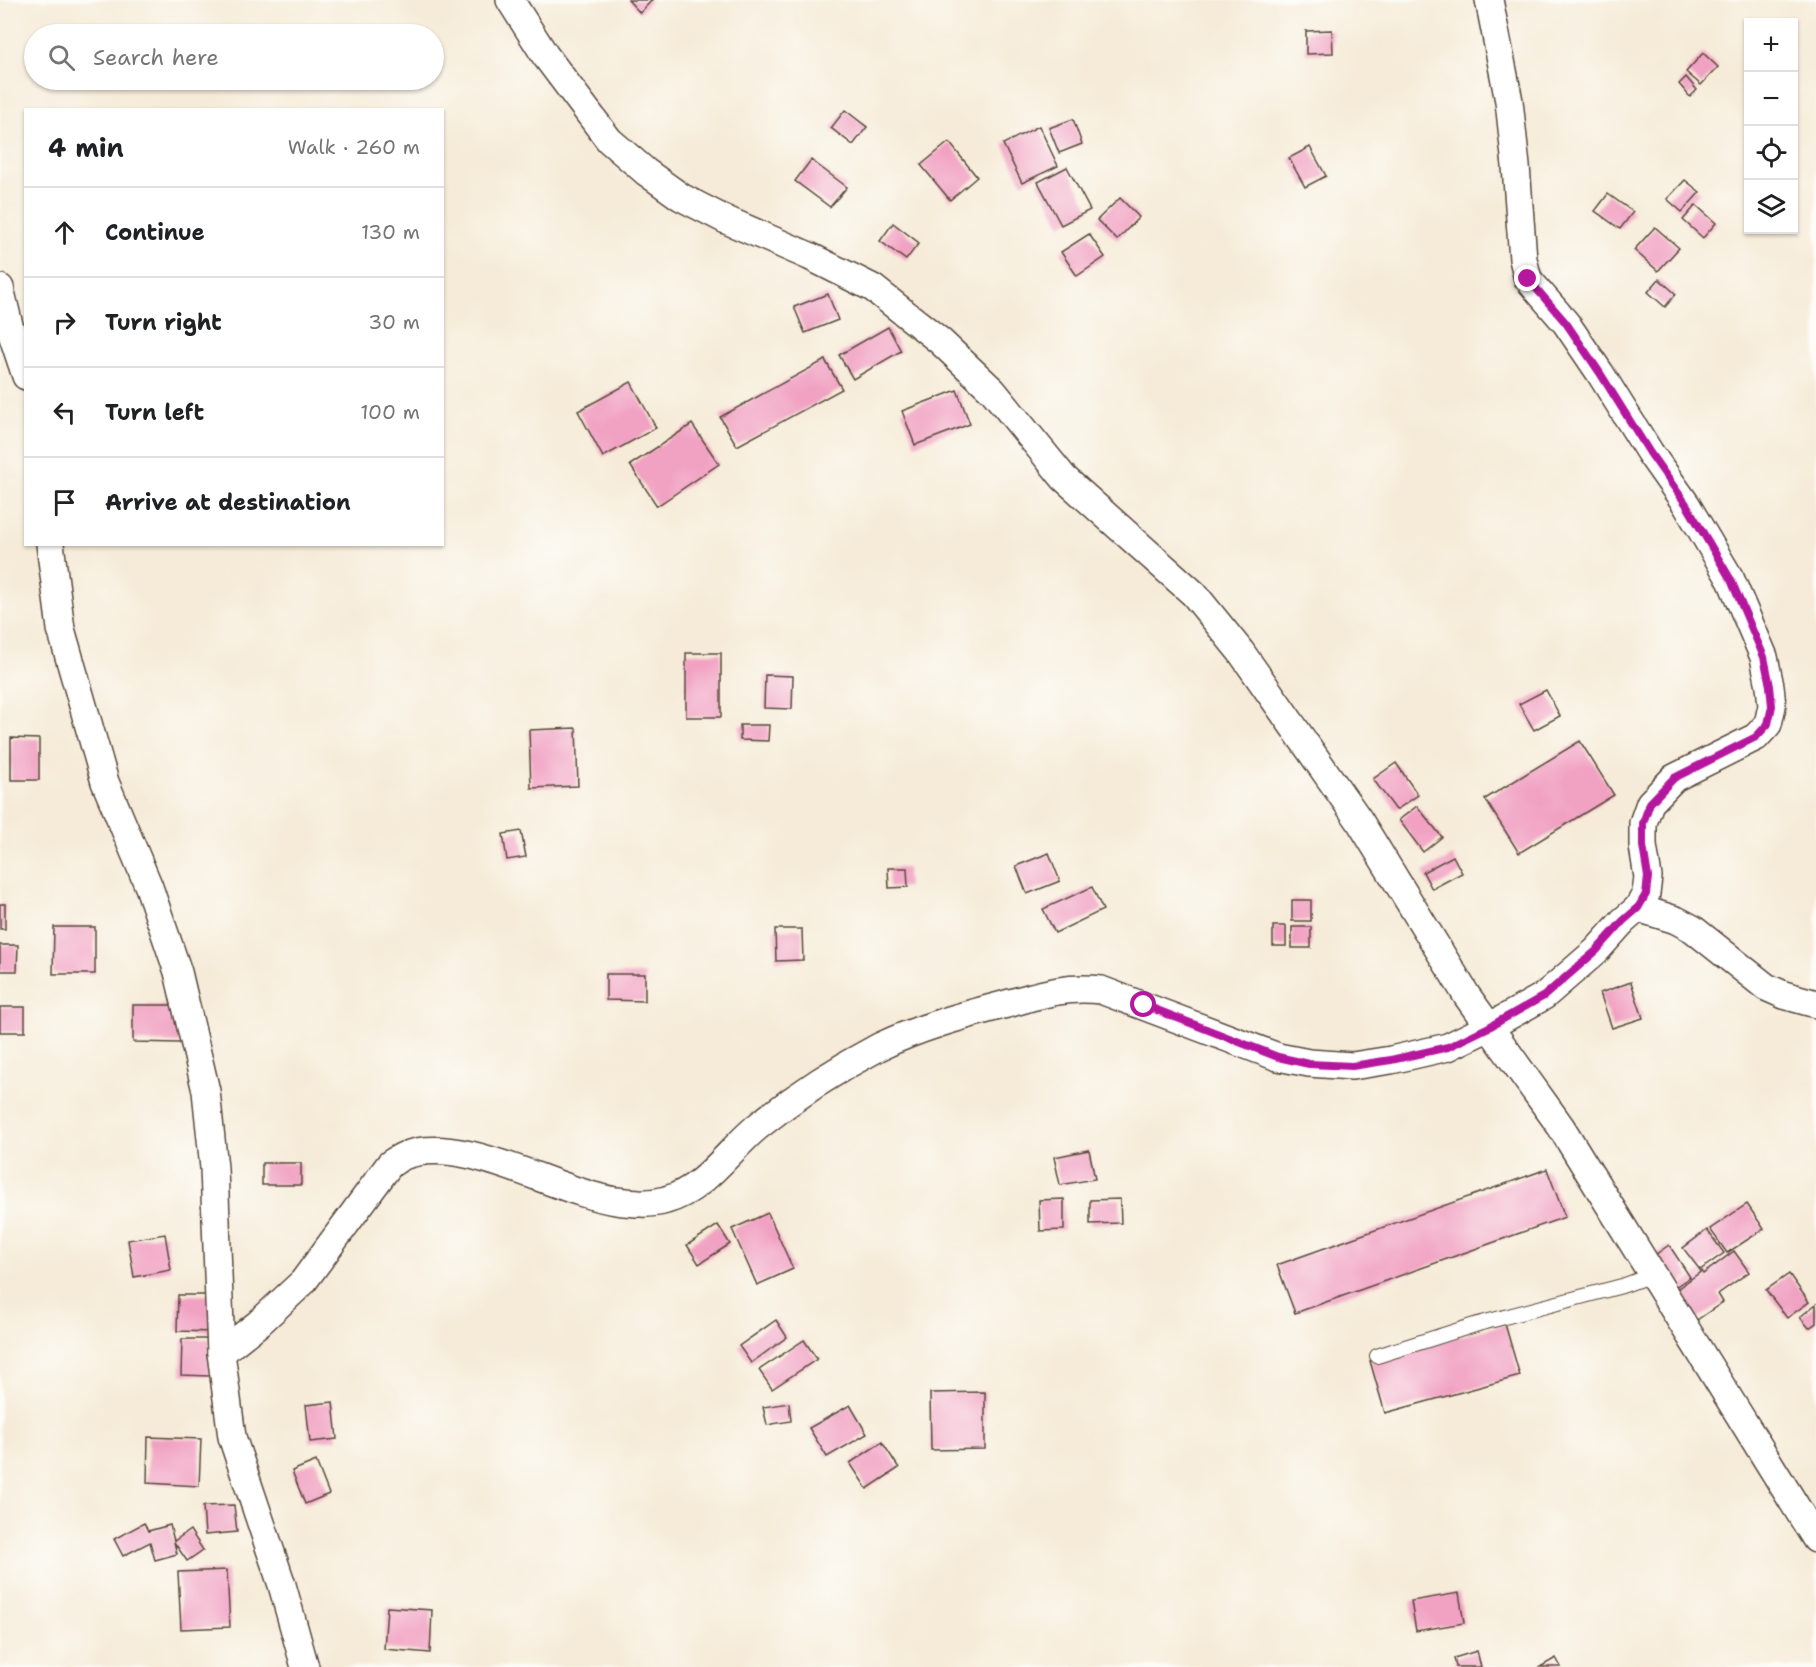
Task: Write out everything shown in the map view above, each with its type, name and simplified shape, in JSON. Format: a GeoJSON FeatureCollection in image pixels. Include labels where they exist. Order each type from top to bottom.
{"type":"FeatureCollection","features":[{"type":"Feature","properties":{"kind":"street"},"geometry":{"type":"LineString","coordinates":[[510,0],[545,56],[609,140],[646,172],[681,197],[873,288],[940,341],[993,392],[1064,478],[1194,594],[1241,652],[1359,820],[1467,996],[1561,1127],[1816,1539]]}},
{"type":"Feature","properties":{"kind":"street"},"geometry":{"type":"LineString","coordinates":[[221,1353],[303,1282],[390,1164],[407,1155],[435,1151],[463,1154],[515,1169],[596,1198],[637,1204],[666,1200],[692,1187],[725,1160],[756,1128],[793,1101],[879,1047],[975,1011],[1041,993],[1078,987],[1101,990],[1267,1053],[1309,1064],[1352,1066],[1391,1060],[1448,1047],[1544,996],[1596,951],[1638,908],[1646,894],[1648,877],[1643,846],[1643,823],[1650,803],[1674,778],[1756,737],[1768,724],[1772,706],[1770,686],[1764,657],[1731,580],[1698,523],[1566,323],[1528,279],[1523,259],[1509,101],[1489,0]]}},
{"type":"Feature","properties":{"kind":"street"},"geometry":{"type":"LineString","coordinates":[[0,288],[24,370]]}},
{"type":"Feature","properties":{"kind":"street"},"geometry":{"type":"LineString","coordinates":[[50,546],[61,629],[105,782],[149,887],[178,972],[206,1091],[214,1168],[221,1353],[232,1437],[282,1585],[305,1667]]}},
{"type":"Feature","properties":{"kind":"street"},"geometry":{"type":"LineString","coordinates":[[1638,908],[1676,920],[1693,929],[1766,987],[1816,1004]]}},
{"type":"Feature","properties":{"kind":"lane"},"geometry":{"type":"LineString","coordinates":[[1377,1356],[1478,1324],[1622,1286],[1652,1275]]}},
{"type":"Feature","properties":{"kind":"building"},"geometry":{"type":"Polygon","coordinates":[[[628,0],[652,0],[640,13],[628,0]]]}},
{"type":"Feature","properties":{"kind":"building"},"geometry":{"type":"Polygon","coordinates":[[[1332,30],[1333,53],[1306,54],[1306,31],[1332,30]]]}},
{"type":"Feature","properties":{"kind":"building"},"geometry":{"type":"Polygon","coordinates":[[[1703,53],[1718,67],[1701,85],[1686,72],[1703,53]]]}},
{"type":"Feature","properties":{"kind":"building"},"geometry":{"type":"Polygon","coordinates":[[[1686,77],[1697,90],[1690,97],[1679,84],[1686,77]]]}},
{"type":"Feature","properties":{"kind":"building"},"geometry":{"type":"Polygon","coordinates":[[[845,110],[867,127],[853,145],[831,128],[845,110]]]}},
{"type":"Feature","properties":{"kind":"building"},"geometry":{"type":"Polygon","coordinates":[[[1073,119],[1082,144],[1059,153],[1049,128],[1073,119]]]}},
{"type":"Feature","properties":{"kind":"building"},"geometry":{"type":"Polygon","coordinates":[[[1039,126],[1058,166],[1022,183],[1003,144],[1039,126]]]}},
{"type":"Feature","properties":{"kind":"building"},"geometry":{"type":"Polygon","coordinates":[[[949,142],[977,177],[950,200],[921,165],[949,142]]]}},
{"type":"Feature","properties":{"kind":"building"},"geometry":{"type":"Polygon","coordinates":[[[1310,147],[1326,176],[1305,187],[1289,158],[1310,147]]]}},
{"type":"Feature","properties":{"kind":"building"},"geometry":{"type":"Polygon","coordinates":[[[811,160],[847,187],[830,207],[795,181],[811,160]]]}},
{"type":"Feature","properties":{"kind":"building"},"geometry":{"type":"Polygon","coordinates":[[[1067,167],[1090,210],[1061,225],[1038,182],[1067,167]]]}},
{"type":"Feature","properties":{"kind":"building"},"geometry":{"type":"Polygon","coordinates":[[[1685,180],[1700,192],[1682,212],[1667,199],[1685,180]]]}},
{"type":"Feature","properties":{"kind":"building"},"geometry":{"type":"Polygon","coordinates":[[[1608,194],[1633,212],[1620,229],[1595,211],[1608,194]]]}},
{"type":"Feature","properties":{"kind":"building"},"geometry":{"type":"Polygon","coordinates":[[[1120,198],[1139,217],[1117,240],[1097,220],[1120,198]]]}},
{"type":"Feature","properties":{"kind":"building"},"geometry":{"type":"Polygon","coordinates":[[[1696,205],[1716,223],[1703,238],[1683,220],[1696,205]]]}},
{"type":"Feature","properties":{"kind":"building"},"geometry":{"type":"Polygon","coordinates":[[[893,223],[919,243],[906,260],[880,241],[893,223]]]}},
{"type":"Feature","properties":{"kind":"building"},"geometry":{"type":"Polygon","coordinates":[[[1655,227],[1679,248],[1658,271],[1634,250],[1655,227]]]}},
{"type":"Feature","properties":{"kind":"building"},"geometry":{"type":"Polygon","coordinates":[[[1089,234],[1105,257],[1077,276],[1061,252],[1089,234]]]}},
{"type":"Feature","properties":{"kind":"building"},"geometry":{"type":"Polygon","coordinates":[[[1659,279],[1676,294],[1665,307],[1648,292],[1659,279]]]}},
{"type":"Feature","properties":{"kind":"building"},"geometry":{"type":"Polygon","coordinates":[[[828,294],[838,320],[805,333],[794,307],[828,294]]]}},
{"type":"Feature","properties":{"kind":"building"},"geometry":{"type":"Polygon","coordinates":[[[888,327],[901,351],[853,379],[839,355],[888,327]]]}},
{"type":"Feature","properties":{"kind":"building"},"geometry":{"type":"Polygon","coordinates":[[[825,360],[842,389],[737,446],[720,417],[825,360]]]}},
{"type":"Feature","properties":{"kind":"building"},"geometry":{"type":"Polygon","coordinates":[[[631,382],[656,428],[603,457],[578,411],[631,382]]]}},
{"type":"Feature","properties":{"kind":"building"},"geometry":{"type":"Polygon","coordinates":[[[957,390],[970,424],[915,445],[902,411],[957,390]]]}},
{"type":"Feature","properties":{"kind":"building"},"geometry":{"type":"Polygon","coordinates":[[[692,424],[719,464],[657,506],[630,465],[692,424]]]}},
{"type":"Feature","properties":{"kind":"building"},"geometry":{"type":"Polygon","coordinates":[[[686,653],[721,653],[721,717],[686,717],[686,653]]]}},
{"type":"Feature","properties":{"kind":"building"},"geometry":{"type":"Polygon","coordinates":[[[765,675],[793,676],[792,709],[764,708],[765,675]]]}},
{"type":"Feature","properties":{"kind":"building"},"geometry":{"type":"Polygon","coordinates":[[[1546,690],[1560,716],[1534,730],[1519,704],[1546,690]]]}},
{"type":"Feature","properties":{"kind":"building"},"geometry":{"type":"Polygon","coordinates":[[[740,725],[769,725],[768,741],[740,740],[740,725]]]}},
{"type":"Feature","properties":{"kind":"building"},"geometry":{"type":"Polygon","coordinates":[[[576,728],[578,786],[531,788],[529,730],[576,728]]]}},
{"type":"Feature","properties":{"kind":"building"},"geometry":{"type":"Polygon","coordinates":[[[11,738],[39,739],[39,780],[11,780],[11,738]]]}},
{"type":"Feature","properties":{"kind":"building"},"geometry":{"type":"Polygon","coordinates":[[[1580,741],[1614,795],[1519,853],[1485,799],[1580,741]]]}},
{"type":"Feature","properties":{"kind":"building"},"geometry":{"type":"Polygon","coordinates":[[[1396,763],[1418,795],[1396,810],[1373,779],[1396,763]]]}},
{"type":"Feature","properties":{"kind":"building"},"geometry":{"type":"Polygon","coordinates":[[[1417,806],[1442,837],[1423,852],[1399,820],[1417,806]]]}},
{"type":"Feature","properties":{"kind":"building"},"geometry":{"type":"Polygon","coordinates":[[[521,831],[526,857],[507,860],[503,834],[521,831]]]}},
{"type":"Feature","properties":{"kind":"building"},"geometry":{"type":"Polygon","coordinates":[[[1049,853],[1060,881],[1027,894],[1016,866],[1049,853]]]}},
{"type":"Feature","properties":{"kind":"building"},"geometry":{"type":"Polygon","coordinates":[[[1453,856],[1462,873],[1432,889],[1423,872],[1453,856]]]}},
{"type":"Feature","properties":{"kind":"building"},"geometry":{"type":"Polygon","coordinates":[[[888,868],[907,868],[908,887],[889,888],[888,868]]]}},
{"type":"Feature","properties":{"kind":"building"},"geometry":{"type":"Polygon","coordinates":[[[1092,887],[1103,910],[1055,933],[1043,909],[1092,887]]]}},
{"type":"Feature","properties":{"kind":"building"},"geometry":{"type":"Polygon","coordinates":[[[1292,900],[1311,900],[1311,921],[1292,921],[1292,900]]]}},
{"type":"Feature","properties":{"kind":"building"},"geometry":{"type":"Polygon","coordinates":[[[0,904],[5,904],[5,929],[0,929],[0,904]]]}},
{"type":"Feature","properties":{"kind":"building"},"geometry":{"type":"Polygon","coordinates":[[[1273,926],[1286,926],[1286,946],[1273,946],[1273,926]]]}},
{"type":"Feature","properties":{"kind":"building"},"geometry":{"type":"Polygon","coordinates":[[[54,927],[95,927],[95,974],[53,974],[54,927]]]}},
{"type":"Feature","properties":{"kind":"building"},"geometry":{"type":"Polygon","coordinates":[[[1292,927],[1311,927],[1311,948],[1292,948],[1292,927]]]}},
{"type":"Feature","properties":{"kind":"building"},"geometry":{"type":"Polygon","coordinates":[[[775,929],[802,929],[803,960],[776,961],[775,929]]]}},
{"type":"Feature","properties":{"kind":"building"},"geometry":{"type":"Polygon","coordinates":[[[0,945],[18,945],[17,971],[0,971],[0,945]]]}},
{"type":"Feature","properties":{"kind":"building"},"geometry":{"type":"Polygon","coordinates":[[[606,974],[645,974],[645,1001],[606,1000],[606,974]]]}},
{"type":"Feature","properties":{"kind":"building"},"geometry":{"type":"Polygon","coordinates":[[[1631,982],[1643,1018],[1612,1028],[1600,993],[1631,982]]]}},
{"type":"Feature","properties":{"kind":"building"},"geometry":{"type":"Polygon","coordinates":[[[133,1005],[180,1005],[180,1043],[133,1042],[133,1005]]]}},
{"type":"Feature","properties":{"kind":"building"},"geometry":{"type":"Polygon","coordinates":[[[0,1007],[25,1007],[25,1032],[0,1032],[0,1007]]]}},
{"type":"Feature","properties":{"kind":"building"},"geometry":{"type":"Polygon","coordinates":[[[1089,1150],[1095,1179],[1060,1185],[1054,1157],[1089,1150]]]}},
{"type":"Feature","properties":{"kind":"building"},"geometry":{"type":"Polygon","coordinates":[[[262,1163],[301,1163],[301,1185],[262,1185],[262,1163]]]}},
{"type":"Feature","properties":{"kind":"building"},"geometry":{"type":"Polygon","coordinates":[[[1547,1169],[1565,1217],[1295,1313],[1277,1265],[1547,1169]]]}},
{"type":"Feature","properties":{"kind":"building"},"geometry":{"type":"Polygon","coordinates":[[[1064,1199],[1064,1230],[1040,1231],[1039,1200],[1064,1199]]]}},
{"type":"Feature","properties":{"kind":"building"},"geometry":{"type":"Polygon","coordinates":[[[1120,1199],[1121,1223],[1090,1224],[1090,1200],[1120,1199]]]}},
{"type":"Feature","properties":{"kind":"building"},"geometry":{"type":"Polygon","coordinates":[[[1747,1204],[1764,1229],[1727,1253],[1710,1229],[1747,1204]]]}},
{"type":"Feature","properties":{"kind":"building"},"geometry":{"type":"Polygon","coordinates":[[[768,1213],[793,1269],[757,1285],[732,1229],[768,1213]]]}},
{"type":"Feature","properties":{"kind":"building"},"geometry":{"type":"Polygon","coordinates":[[[718,1225],[730,1244],[699,1264],[687,1245],[718,1225]]]}},
{"type":"Feature","properties":{"kind":"building"},"geometry":{"type":"Polygon","coordinates":[[[1707,1230],[1724,1253],[1700,1270],[1683,1248],[1707,1230]]]}},
{"type":"Feature","properties":{"kind":"building"},"geometry":{"type":"Polygon","coordinates":[[[165,1234],[171,1270],[134,1277],[128,1240],[165,1234]]]}},
{"type":"Feature","properties":{"kind":"building"},"geometry":{"type":"Polygon","coordinates":[[[1669,1245],[1690,1277],[1666,1293],[1645,1262],[1669,1245]]]}},
{"type":"Feature","properties":{"kind":"building"},"geometry":{"type":"Polygon","coordinates":[[[1734,1251],[1749,1272],[1718,1294],[1723,1302],[1691,1324],[1670,1294],[1702,1271],[1703,1274],[1734,1251]]]}},
{"type":"Feature","properties":{"kind":"building"},"geometry":{"type":"Polygon","coordinates":[[[1789,1274],[1809,1302],[1787,1318],[1766,1290],[1789,1274]]]}},
{"type":"Feature","properties":{"kind":"building"},"geometry":{"type":"Polygon","coordinates":[[[178,1295],[216,1295],[215,1332],[177,1331],[178,1295]]]}},
{"type":"Feature","properties":{"kind":"building"},"geometry":{"type":"Polygon","coordinates":[[[1816,1304],[1816,1323],[1809,1328],[1800,1317],[1816,1304]]]}},
{"type":"Feature","properties":{"kind":"building"},"geometry":{"type":"Polygon","coordinates":[[[776,1320],[787,1337],[751,1363],[739,1346],[776,1320]]]}},
{"type":"Feature","properties":{"kind":"building"},"geometry":{"type":"Polygon","coordinates":[[[1505,1324],[1520,1376],[1385,1413],[1370,1361],[1505,1324]]]}},
{"type":"Feature","properties":{"kind":"building"},"geometry":{"type":"Polygon","coordinates":[[[182,1339],[210,1339],[210,1376],[181,1375],[182,1339]]]}},
{"type":"Feature","properties":{"kind":"building"},"geometry":{"type":"Polygon","coordinates":[[[804,1340],[817,1359],[772,1389],[759,1370],[804,1340]]]}},
{"type":"Feature","properties":{"kind":"building"},"geometry":{"type":"Polygon","coordinates":[[[985,1392],[985,1449],[931,1450],[930,1393],[985,1392]]]}},
{"type":"Feature","properties":{"kind":"building"},"geometry":{"type":"Polygon","coordinates":[[[333,1402],[337,1439],[310,1442],[306,1405],[333,1402]]]}},
{"type":"Feature","properties":{"kind":"building"},"geometry":{"type":"Polygon","coordinates":[[[789,1403],[791,1421],[767,1425],[763,1407],[789,1403]]]}},
{"type":"Feature","properties":{"kind":"building"},"geometry":{"type":"Polygon","coordinates":[[[850,1405],[867,1434],[827,1457],[809,1428],[850,1405]]]}},
{"type":"Feature","properties":{"kind":"building"},"geometry":{"type":"Polygon","coordinates":[[[148,1437],[201,1439],[199,1486],[147,1483],[148,1437]]]}},
{"type":"Feature","properties":{"kind":"building"},"geometry":{"type":"Polygon","coordinates":[[[882,1442],[899,1468],[867,1489],[850,1463],[882,1442]]]}},
{"type":"Feature","properties":{"kind":"building"},"geometry":{"type":"Polygon","coordinates":[[[316,1461],[329,1494],[305,1504],[292,1471],[316,1461]]]}},
{"type":"Feature","properties":{"kind":"building"},"geometry":{"type":"Polygon","coordinates":[[[234,1505],[237,1532],[205,1535],[203,1506],[234,1505]]]}},
{"type":"Feature","properties":{"kind":"building"},"geometry":{"type":"Polygon","coordinates":[[[144,1523],[148,1531],[170,1525],[174,1541],[190,1530],[203,1550],[187,1561],[174,1542],[177,1554],[155,1560],[150,1542],[123,1556],[114,1539],[144,1523]]]}},
{"type":"Feature","properties":{"kind":"building"},"geometry":{"type":"Polygon","coordinates":[[[227,1570],[230,1627],[181,1629],[178,1572],[227,1570]]]}},
{"type":"Feature","properties":{"kind":"building"},"geometry":{"type":"Polygon","coordinates":[[[1459,1593],[1464,1623],[1416,1631],[1411,1601],[1459,1593]]]}},
{"type":"Feature","properties":{"kind":"building"},"geometry":{"type":"Polygon","coordinates":[[[387,1607],[432,1610],[430,1653],[384,1649],[387,1607]]]}},
{"type":"Feature","properties":{"kind":"building"},"geometry":{"type":"Polygon","coordinates":[[[1477,1651],[1481,1667],[1456,1667],[1454,1658],[1477,1651]]]}},
{"type":"Feature","properties":{"kind":"building"},"geometry":{"type":"Polygon","coordinates":[[[1556,1658],[1561,1667],[1540,1667],[1556,1658]]]}},
{"type":"Feature","properties":{"kind":"route"},"geometry":{"type":"LineString","coordinates":[[1144,1005],[1233,1041],[1278,1057],[1309,1064],[1352,1066],[1448,1047],[1544,996],[1596,951],[1638,908],[1646,894],[1648,877],[1643,846],[1643,823],[1650,803],[1674,778],[1756,737],[1768,724],[1772,706],[1764,657],[1731,580],[1686,504],[1650,453],[1600,373],[1566,323],[1528,279]]}}]}
